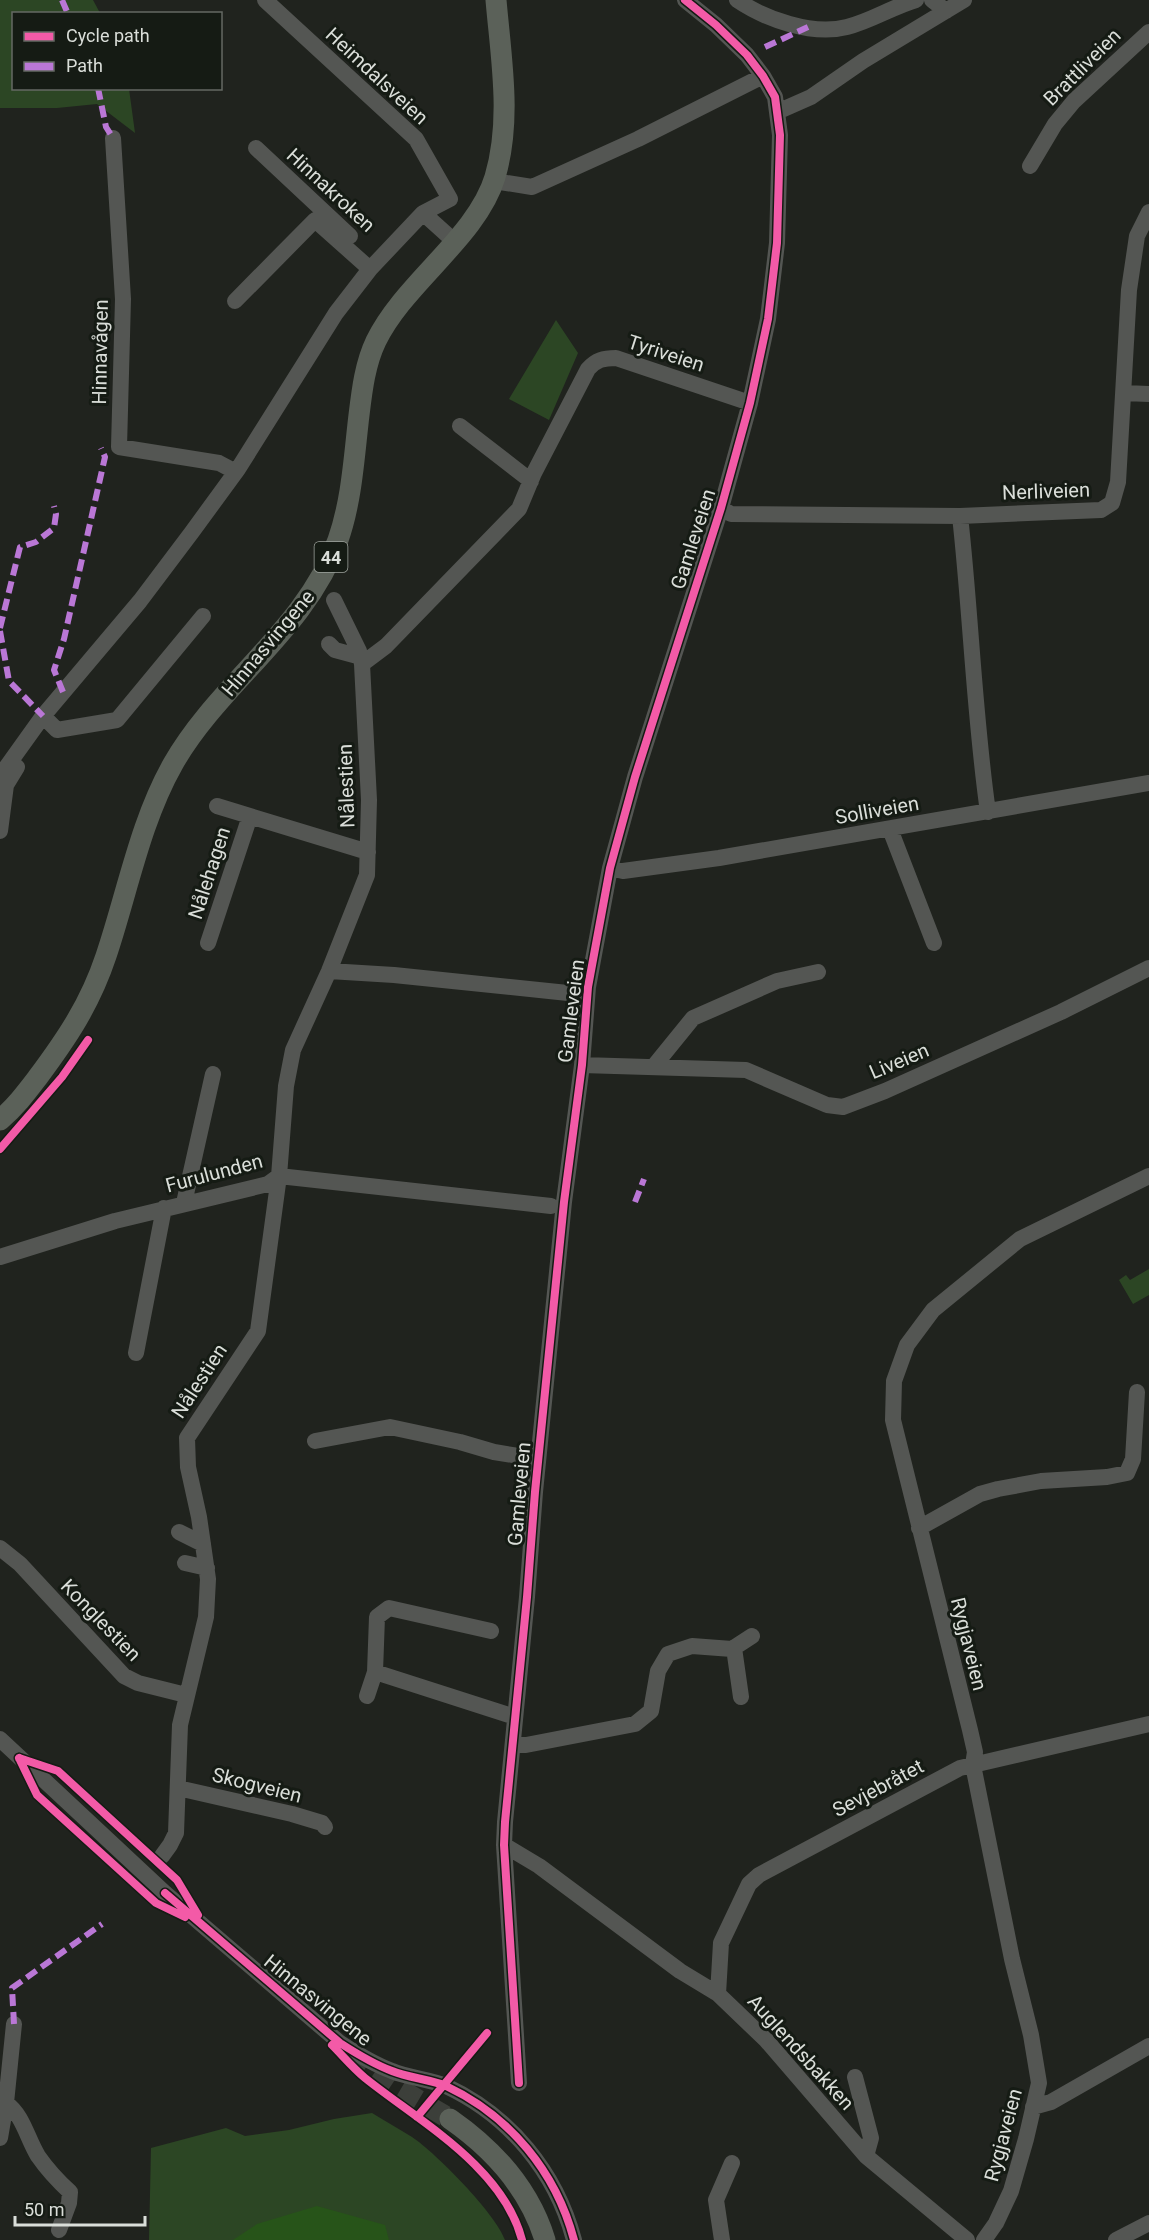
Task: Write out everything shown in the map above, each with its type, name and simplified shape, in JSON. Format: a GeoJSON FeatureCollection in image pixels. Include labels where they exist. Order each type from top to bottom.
{"type":"FeatureCollection","features":[{"type":"Feature","properties":{"kind":"main road","name":"Hinnasvingene"},"geometry":{"type":"LineString","coordinates":[[0,1120],[18,1104],[69,1036],[96,985],[141,842],[172,766],[191,736],[219,701],[304,604],[329,562],[346,513],[363,387],[375,344],[386,323],[400,304],[476,213],[494,180],[505,121],[496,0]]}},
{"type":"Feature","properties":{"kind":"main road","name":"Hinnasvingene"},"geometry":{"type":"LineString","coordinates":[[0,1103],[39,1075]]}},
{"type":"Feature","properties":{"kind":"main road"},"geometry":{"type":"LineString","coordinates":[[450,2119],[487,2147],[509,2172],[535,2213],[545,2240]]}},
{"type":"Feature","properties":{"kind":"street","name":"Heimdalsveien"},"geometry":{"type":"LineString","coordinates":[[265,0],[416,139],[450,199],[423,213]]}},
{"type":"Feature","properties":{"kind":"street","name":"Gamleveien"},"geometry":{"type":"LineString","coordinates":[[519,2083],[504,1845],[538,1459],[564,1202],[582,1065],[587,995],[610,868],[651,722],[721,508],[750,403],[768,319],[777,243],[780,135],[775,97],[763,76],[747,56],[685,0]]}},
{"type":"Feature","properties":{"kind":"street"},"geometry":{"type":"LineString","coordinates":[[736,0],[774,18],[818,29],[844,28],[915,0]]}},
{"type":"Feature","properties":{"kind":"street"},"geometry":{"type":"LineString","coordinates":[[932,0],[946,11]]}},
{"type":"Feature","properties":{"kind":"street"},"geometry":{"type":"LineString","coordinates":[[777,112],[811,97],[863,61],[964,0]]}},
{"type":"Feature","properties":{"kind":"street","name":"Brattliveien"},"geometry":{"type":"LineString","coordinates":[[1030,166],[1054,124],[1074,101],[1149,32]]}},
{"type":"Feature","properties":{"kind":"street"},"geometry":{"type":"LineString","coordinates":[[494,180],[532,188],[638,139],[763,76]]}},
{"type":"Feature","properties":{"kind":"street","name":"Hinnavågen"},"geometry":{"type":"LineString","coordinates":[[113,138],[123,299],[119,447],[219,463],[236,472]]}},
{"type":"Feature","properties":{"kind":"street","name":"Hinnakroken"},"geometry":{"type":"LineString","coordinates":[[256,148],[373,266]]}},
{"type":"Feature","properties":{"kind":"street","name":"Nerliveien"},"geometry":{"type":"LineString","coordinates":[[721,508],[730,514],[960,516],[1101,510],[1112,502],[1118,482],[1129,290],[1137,236],[1149,212]]}},
{"type":"Feature","properties":{"kind":"street"},"geometry":{"type":"LineString","coordinates":[[0,776],[43,716],[140,601],[236,472],[336,313],[373,266],[423,213],[454,241]]}},
{"type":"Feature","properties":{"kind":"street","name":"Hinnakroken"},"geometry":{"type":"LineString","coordinates":[[235,301],[315,220],[373,266]]}},
{"type":"Feature","properties":{"kind":"street","name":"Tyriveien"},"geometry":{"type":"LineString","coordinates":[[361,661],[386,646],[519,509],[592,358],[616,358],[750,403]]}},
{"type":"Feature","properties":{"kind":"street"},"geometry":{"type":"LineString","coordinates":[[1124,393],[1149,394]]}},
{"type":"Feature","properties":{"kind":"street"},"geometry":{"type":"LineString","coordinates":[[460,426],[531,481]]}},
{"type":"Feature","properties":{"kind":"street"},"geometry":{"type":"LineString","coordinates":[[960,516],[978,742],[988,812]]}},
{"type":"Feature","properties":{"kind":"street","name":"Nålestien"},"geometry":{"type":"LineString","coordinates":[[162,1856],[176,1833],[179,1742],[186,1695],[206,1617],[207,1568],[188,1467],[187,1438],[258,1331],[279,1176],[286,1086],[293,1050],[329,971],[351,899],[367,875],[369,800],[361,661],[359,651],[334,600]]}},
{"type":"Feature","properties":{"kind":"street"},"geometry":{"type":"LineString","coordinates":[[43,716],[57,730],[117,720],[203,616]]}},
{"type":"Feature","properties":{"kind":"street"},"geometry":{"type":"LineString","coordinates":[[329,644],[335,650],[361,661]]}},
{"type":"Feature","properties":{"kind":"street"},"geometry":{"type":"LineString","coordinates":[[0,831],[6,785],[40,731],[43,716]]}},
{"type":"Feature","properties":{"kind":"street","name":"Solliveien"},"geometry":{"type":"LineString","coordinates":[[610,868],[623,871],[719,858],[1149,783]]}},
{"type":"Feature","properties":{"kind":"street","name":"Nålehagen"},"geometry":{"type":"LineString","coordinates":[[218,806],[368,852]]}},
{"type":"Feature","properties":{"kind":"street","name":"Nålehagen"},"geometry":{"type":"LineString","coordinates":[[208,943],[250,816]]}},
{"type":"Feature","properties":{"kind":"street"},"geometry":{"type":"LineString","coordinates":[[890,829],[934,943]]}},
{"type":"Feature","properties":{"kind":"street","name":"Liveien"},"geometry":{"type":"LineString","coordinates":[[582,1065],[746,1070],[827,1106],[843,1107],[885,1091],[1061,1012],[1149,968]]}},
{"type":"Feature","properties":{"kind":"street"},"geometry":{"type":"LineString","coordinates":[[329,971],[394,975],[587,995]]}},
{"type":"Feature","properties":{"kind":"street"},"geometry":{"type":"LineString","coordinates":[[654,1066],[693,1018],[777,981],[818,972]]}},
{"type":"Feature","properties":{"kind":"street"},"geometry":{"type":"LineString","coordinates":[[184,1203],[213,1074]]}},
{"type":"Feature","properties":{"kind":"street","name":"Furulunden"},"geometry":{"type":"LineString","coordinates":[[0,1257],[105,1224],[268,1184],[279,1176],[551,1206]]}},
{"type":"Feature","properties":{"kind":"street","name":"Rygjaveien"},"geometry":{"type":"LineString","coordinates":[[984,2240],[996,2223],[1011,2191],[1039,2083],[1031,2035],[1012,1959],[973,1766],[975,1752],[893,1420],[894,1381],[907,1345],[933,1310],[1020,1239],[1149,1176]]}},
{"type":"Feature","properties":{"kind":"street"},"geometry":{"type":"LineString","coordinates":[[136,1353],[164,1208]]}},
{"type":"Feature","properties":{"kind":"street"},"geometry":{"type":"LineString","coordinates":[[918,1528],[980,1494],[998,1489],[1041,1481],[1107,1478],[1127,1473],[1133,1459],[1137,1392]]}},
{"type":"Feature","properties":{"kind":"street"},"geometry":{"type":"LineString","coordinates":[[315,1441],[390,1427],[494,1452],[538,1459]]}},
{"type":"Feature","properties":{"kind":"street"},"geometry":{"type":"LineString","coordinates":[[179,1532],[203,1544]]}},
{"type":"Feature","properties":{"kind":"street","name":"Konglestien"},"geometry":{"type":"LineString","coordinates":[[0,1548],[20,1564],[124,1676],[138,1683],[186,1695]]}},
{"type":"Feature","properties":{"kind":"street"},"geometry":{"type":"LineString","coordinates":[[185,1563],[207,1568]]}},
{"type":"Feature","properties":{"kind":"street"},"geometry":{"type":"LineString","coordinates":[[367,1696],[375,1672],[377,1617],[389,1608],[491,1631]]}},
{"type":"Feature","properties":{"kind":"street"},"geometry":{"type":"LineString","coordinates":[[513,1744],[526,1745],[635,1724],[651,1711],[658,1671],[668,1654],[692,1646],[734,1648],[752,1636]]}},
{"type":"Feature","properties":{"kind":"street"},"geometry":{"type":"LineString","coordinates":[[734,1648],[741,1697]]}},
{"type":"Feature","properties":{"kind":"street"},"geometry":{"type":"LineString","coordinates":[[375,1672],[515,1717]]}},
{"type":"Feature","properties":{"kind":"street","name":"Sevjebråtet"},"geometry":{"type":"LineString","coordinates":[[718,1994],[721,1942],[751,1882],[759,1875],[960,1768],[1149,1724]]}},
{"type":"Feature","properties":{"kind":"street","name":"Hinnasvingene"},"geometry":{"type":"LineString","coordinates":[[0,1739],[156,1886],[340,2043],[370,2062],[393,2072],[446,2086],[476,2102],[510,2129],[528,2147],[543,2169],[560,2202],[574,2240]]}},
{"type":"Feature","properties":{"kind":"street","name":"Skogveien"},"geometry":{"type":"LineString","coordinates":[[178,1788],[292,1814],[322,1823],[325,1827]]}},
{"type":"Feature","properties":{"kind":"street","name":"Auglendsbakken"},"geometry":{"type":"LineString","coordinates":[[504,1845],[546,1871],[680,1971],[718,1994],[766,2040],[866,2156],[967,2240]]}},
{"type":"Feature","properties":{"kind":"street"},"geometry":{"type":"LineString","coordinates":[[0,2138],[14,2024]]}},
{"type":"Feature","properties":{"kind":"street"},"geometry":{"type":"LineString","coordinates":[[1033,2107],[1051,2102],[1149,2046]]}},
{"type":"Feature","properties":{"kind":"street"},"geometry":{"type":"LineString","coordinates":[[855,2077],[872,2138],[866,2156]]}},
{"type":"Feature","properties":{"kind":"street"},"geometry":{"type":"LineString","coordinates":[[6,2103],[16,2110],[42,2160],[70,2192],[69,2203],[59,2230]]}},
{"type":"Feature","properties":{"kind":"street"},"geometry":{"type":"LineString","coordinates":[[722,2240],[716,2200],[732,2163]]}},
{"type":"Feature","properties":{"kind":"street"},"geometry":{"type":"LineString","coordinates":[[1116,2240],[1149,2223]]}},
{"type":"Feature","properties":{"kind":"shaded area"},"geometry":{"type":"Polygon","coordinates":[[[0,0],[93,0],[99,12],[12,12],[12,90],[129,90],[135,133],[97,104],[57,108],[0,108],[0,0]]]}},
{"type":"Feature","properties":{"kind":"shaded area"},"geometry":{"type":"Polygon","coordinates":[[[556,320],[578,353],[549,420],[509,399],[556,320]]]}},
{"type":"Feature","properties":{"kind":"shaded area"},"geometry":{"type":"Polygon","coordinates":[[[1149,1269],[1149,1295],[1133,1304],[1119,1280],[1126,1275],[1130,1280],[1149,1269]]]}},
{"type":"Feature","properties":{"kind":"shaded area"},"geometry":{"type":"Polygon","coordinates":[[[372,2113],[412,2137],[435,2156],[478,2200],[505,2240],[149,2240],[151,2148],[226,2128],[245,2136],[289,2130],[372,2113]]]}},
{"type":"Feature","properties":{"kind":"shaded area"},"geometry":{"type":"Polygon","coordinates":[[[317,2206],[385,2225],[389,2240],[233,2240],[257,2224],[317,2206]]]}},
{"type":"Feature","properties":{"kind":"tunnel"},"geometry":{"type":"LineString","coordinates":[[349,2055],[396,2087],[450,2119]]}},
{"type":"Feature","properties":{"kind":"marked path"},"geometry":{"type":"LineString","coordinates":[[62,0],[67,12]]}},
{"type":"Feature","properties":{"kind":"marked path"},"geometry":{"type":"LineString","coordinates":[[765,47],[808,27]]}},
{"type":"Feature","properties":{"kind":"marked path"},"geometry":{"type":"LineString","coordinates":[[98,90],[106,127],[113,138]]}},
{"type":"Feature","properties":{"kind":"marked path"},"geometry":{"type":"LineString","coordinates":[[63,692],[54,670],[64,639],[105,457],[101,448]]}},
{"type":"Feature","properties":{"kind":"marked path"},"geometry":{"type":"LineString","coordinates":[[0,628],[20,547],[36,542],[54,528],[56,514],[54,506]]}},
{"type":"Feature","properties":{"kind":"marked path"},"geometry":{"type":"LineString","coordinates":[[0,631],[9,681],[43,716]]}},
{"type":"Feature","properties":{"kind":"marked path"},"geometry":{"type":"LineString","coordinates":[[635,1202],[644,1179]]}},
{"type":"Feature","properties":{"kind":"marked path"},"geometry":{"type":"LineString","coordinates":[[14,2024],[12,1988],[102,1924]]}},
{"type":"Feature","properties":{"kind":"cycle path"},"geometry":{"type":"LineString","coordinates":[[519,2083],[504,1845],[505,1822],[535,1492],[564,1202],[582,1065],[588,987],[610,868],[635,777],[721,508],[750,403],[768,319],[777,243],[780,135],[775,97],[747,55],[716,25],[685,0]]}},
{"type":"Feature","properties":{"kind":"cycle path"},"geometry":{"type":"LineString","coordinates":[[0,1149],[62,1077],[88,1040]]}},
{"type":"Feature","properties":{"kind":"cycle path"},"geometry":{"type":"LineString","coordinates":[[19,1758],[58,1771],[177,1880],[198,1915]]}},
{"type":"Feature","properties":{"kind":"cycle path"},"geometry":{"type":"LineString","coordinates":[[19,1758],[37,1795],[156,1903],[185,1917]]}},
{"type":"Feature","properties":{"kind":"cycle path"},"geometry":{"type":"LineString","coordinates":[[165,1893],[340,2043],[385,2068],[446,2086],[469,2098],[490,2113],[510,2130],[542,2169],[566,2215],[574,2240]]}},
{"type":"Feature","properties":{"kind":"cycle path"},"geometry":{"type":"LineString","coordinates":[[417,2117],[487,2033]]}},
{"type":"Feature","properties":{"kind":"cycle path"},"geometry":{"type":"LineString","coordinates":[[332,2045],[365,2078],[434,2129],[478,2168],[497,2190],[512,2214],[522,2240]]}}]}
